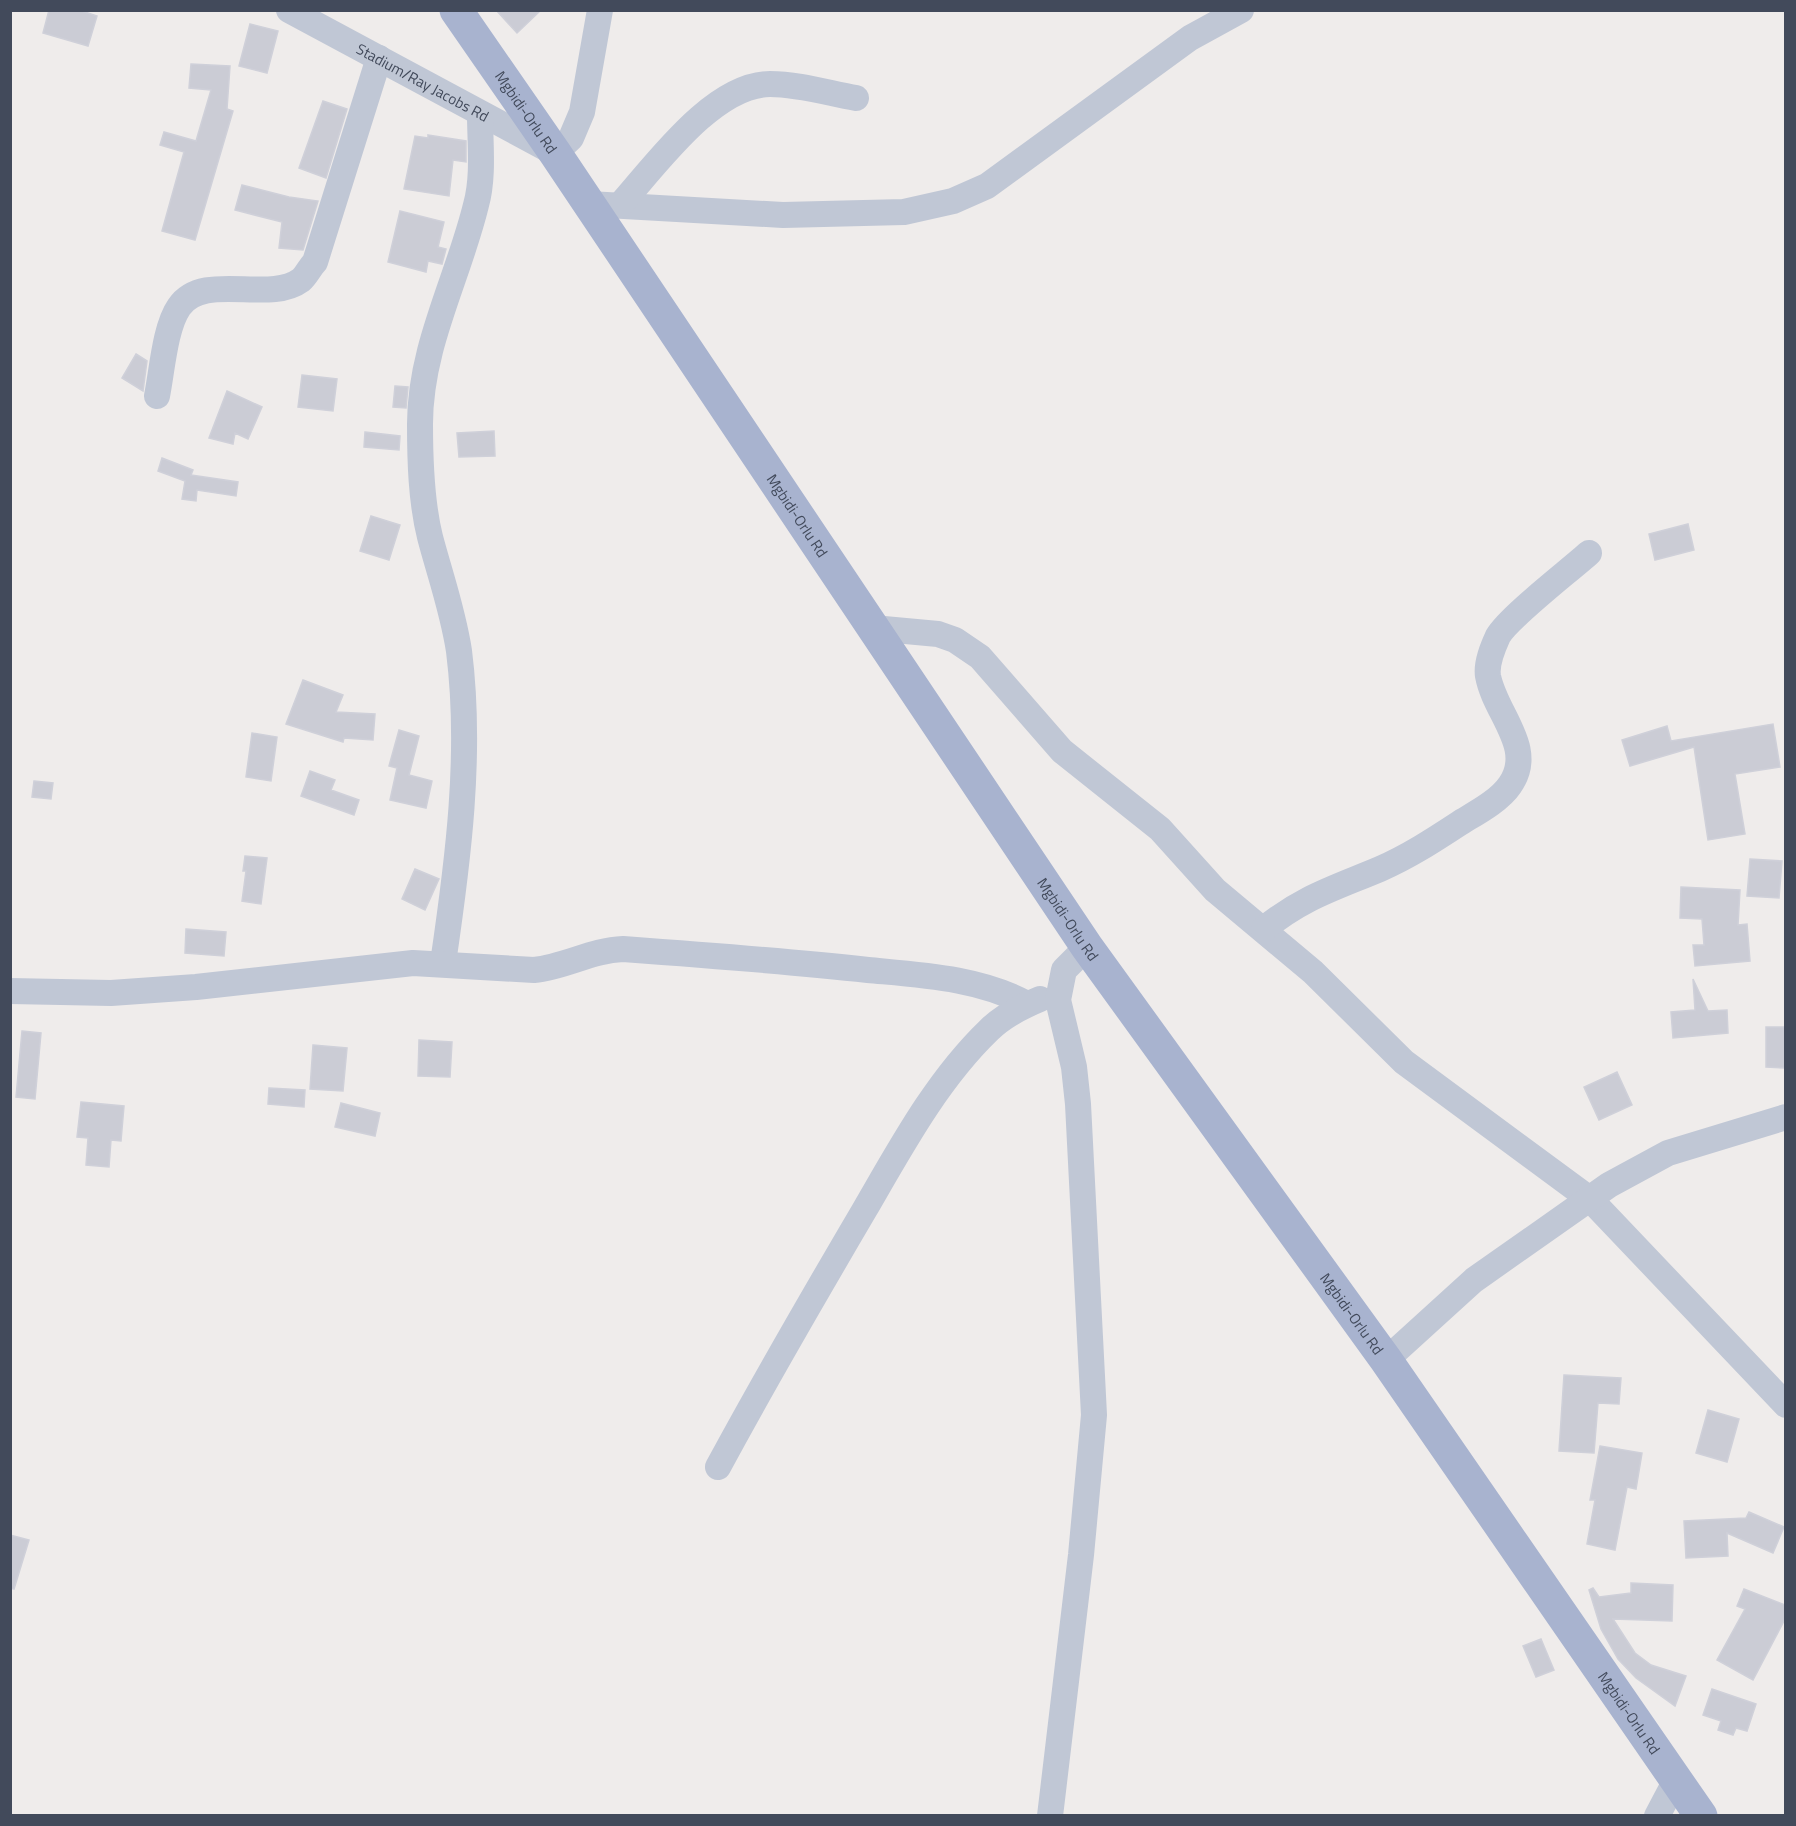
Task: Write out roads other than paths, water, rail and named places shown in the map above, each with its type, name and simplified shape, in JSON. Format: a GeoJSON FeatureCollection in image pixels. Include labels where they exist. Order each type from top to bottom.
{"type":"FeatureCollection","features":[{"type":"Feature","properties":{"kind":"main road","name":"Mgbidi-Orlu Rd"},"geometry":{"type":"LineString","coordinates":[[456,10],[555,153],[605,205],[873,628],[1087,947],[1386,1360],[1701,1815]]}},
{"type":"Feature","properties":{"kind":"street","name":"Stadium/Ray Jacobs Rd"},"geometry":{"type":"LineString","coordinates":[[289,10],[555,153]]}},
{"type":"Feature","properties":{"kind":"street"},"geometry":{"type":"LineString","coordinates":[[555,153],[572,138],[582,112],[600,10]]}},
{"type":"Feature","properties":{"kind":"street"},"geometry":{"type":"LineString","coordinates":[[605,205],[783,215],[904,212],[953,201],[987,186],[1190,38],[1241,10]]}},
{"type":"Feature","properties":{"kind":"street"},"geometry":{"type":"LineString","coordinates":[[157,396],[171,327],[179,306],[199,292],[278,288],[300,280],[315,262],[379,57]]}},
{"type":"Feature","properties":{"kind":"street"},"geometry":{"type":"LineString","coordinates":[[605,205],[695,120],[730,95],[768,84],[856,98]]}},
{"type":"Feature","properties":{"kind":"street"},"geometry":{"type":"LineString","coordinates":[[443,963],[463,766],[464,698],[458,648],[447,590],[429,534],[421,470],[420,421],[426,364],[434,327],[461,258],[477,202],[480,114]]}},
{"type":"Feature","properties":{"kind":"street"},"geometry":{"type":"LineString","coordinates":[[1264,929],[1288,909],[1328,888],[1381,868],[1417,850],[1479,811],[1508,788],[1520,771],[1520,753],[1488,674],[1491,652],[1500,633],[1589,553]]}},
{"type":"Feature","properties":{"kind":"street"},"geometry":{"type":"LineString","coordinates":[[873,628],[938,634],[956,640],[980,657],[1062,751],[1160,829],[1215,890],[1313,972],[1404,1062],[1591,1200],[1785,1405]]}},
{"type":"Feature","properties":{"kind":"street"},"geometry":{"type":"LineString","coordinates":[[1050,1815],[1081,1555],[1094,1415],[1078,1104],[1074,1067],[1058,1000],[1064,969],[1087,947]]}},
{"type":"Feature","properties":{"kind":"street"},"geometry":{"type":"LineString","coordinates":[[10,991],[111,993],[196,987],[413,963],[534,970],[553,969],[609,949],[623,949],[916,975],[987,987],[1006,992],[1027,1004]]}},
{"type":"Feature","properties":{"kind":"street"},"geometry":{"type":"LineString","coordinates":[[718,1467],[767,1376],[877,1189],[953,1069],[990,1028],[1027,1004],[1043,998],[1058,1000]]}},
{"type":"Feature","properties":{"kind":"street"},"geometry":{"type":"LineString","coordinates":[[1386,1360],[1474,1280],[1591,1200],[1609,1185],[1668,1153],[1785,1117]]}},
{"type":"Feature","properties":{"kind":"street"},"geometry":{"type":"LineString","coordinates":[[1657,1815],[1676,1780]]}}]}
